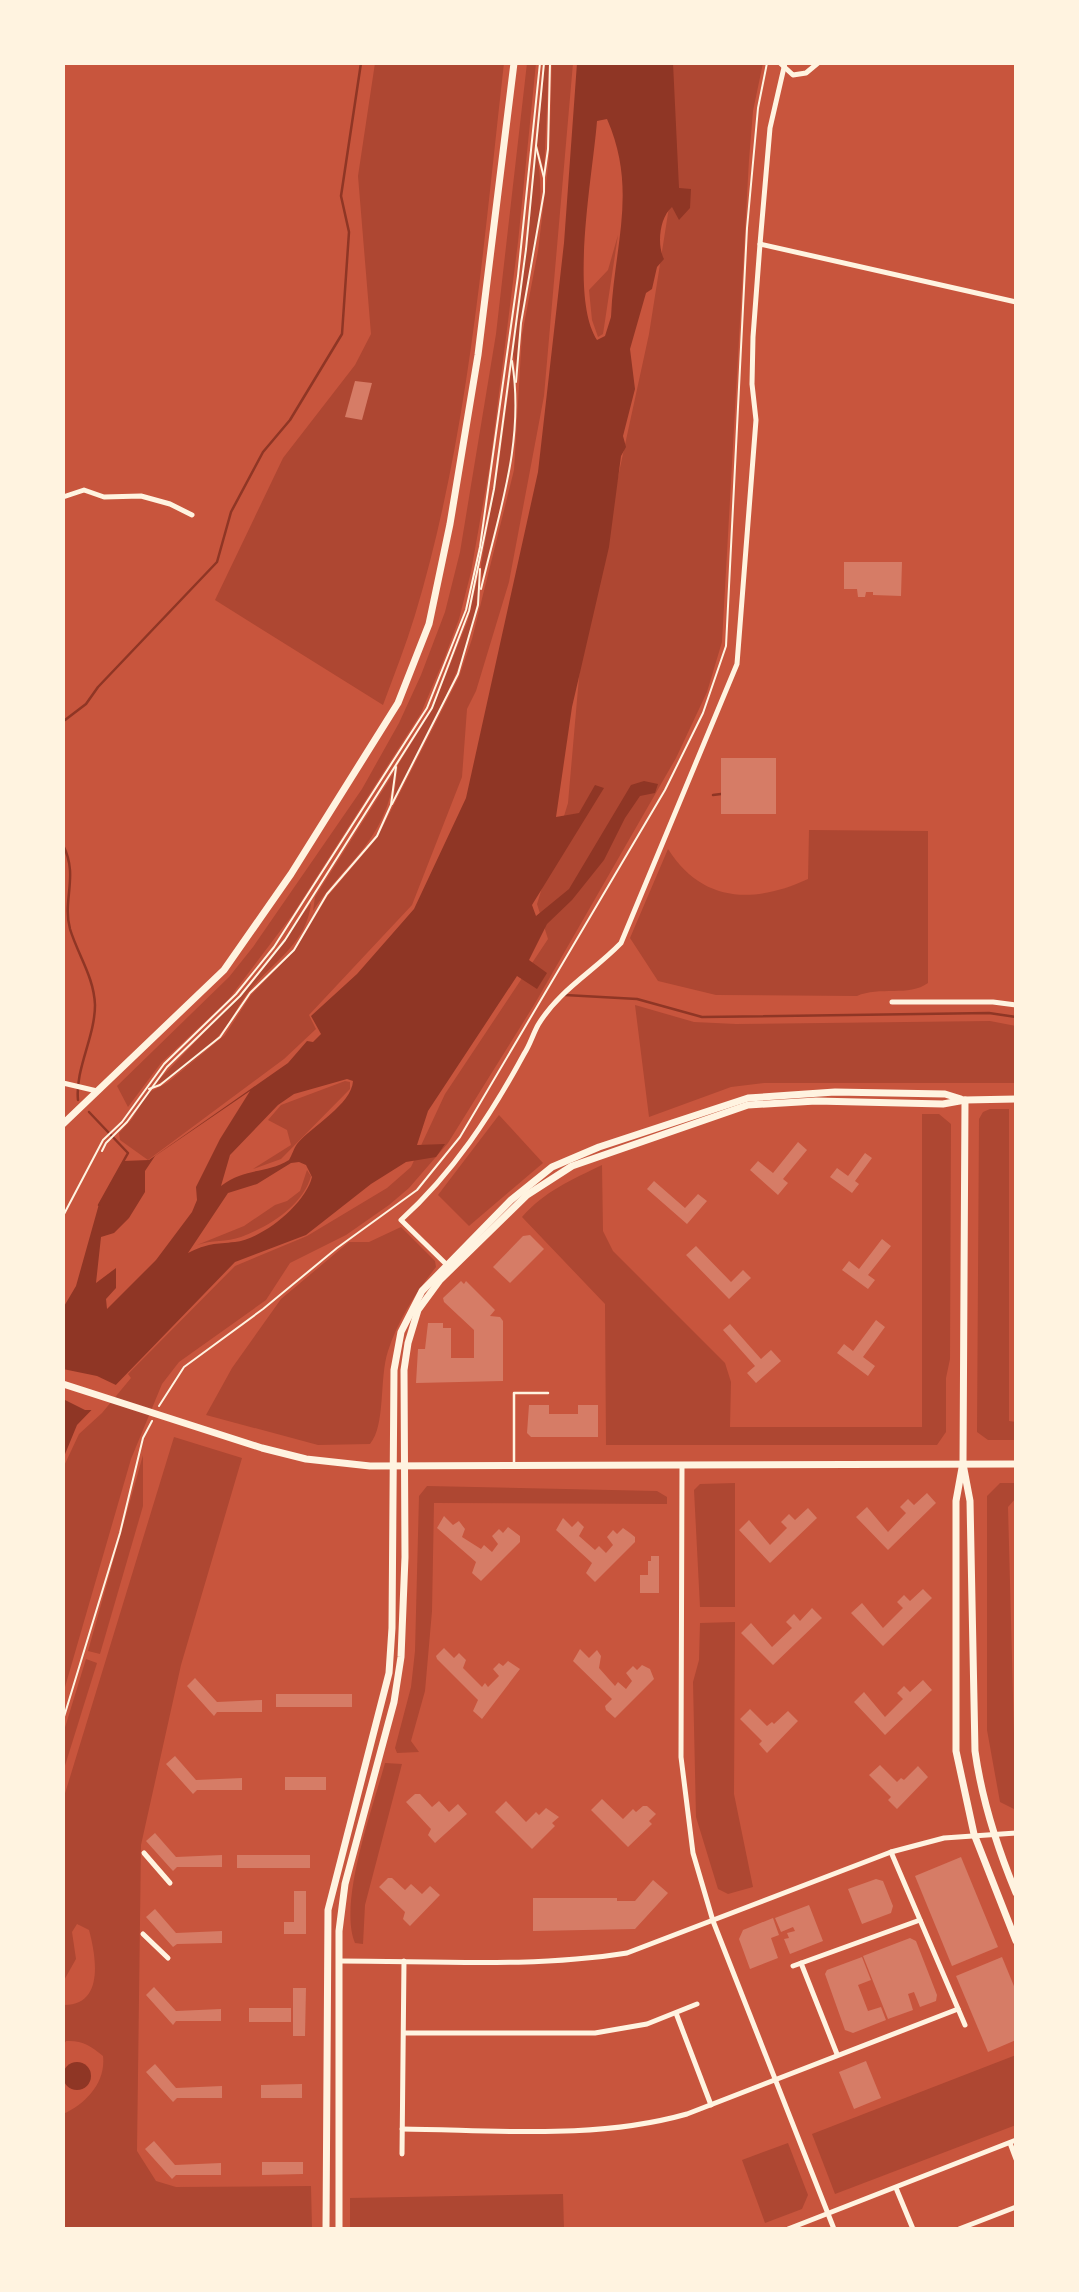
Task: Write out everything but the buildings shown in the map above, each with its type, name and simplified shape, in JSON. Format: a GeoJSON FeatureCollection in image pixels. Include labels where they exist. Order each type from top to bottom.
{"type":"FeatureCollection","features":[{"type":"Feature","properties":{"kind":"street"},"geometry":{"type":"LineString","coordinates":[[63,1124],[224,970],[292,874],[398,703],[429,624],[450,524],[478,355],[514,63]]}},
{"type":"Feature","properties":{"kind":"street"},"geometry":{"type":"LineString","coordinates":[[783,64],[793,75],[806,74],[818,63]]}},
{"type":"Feature","properties":{"kind":"street"},"geometry":{"type":"LineString","coordinates":[[448,1266],[401,1220],[432,1192],[460,1157],[525,1053],[538,1025],[568,986],[599,965],[621,943],[737,664],[755,420],[752,337],[770,128],[783,64]]}},
{"type":"Feature","properties":{"kind":"street"},"geometry":{"type":"LineString","coordinates":[[760,244],[1016,302]]}},
{"type":"Feature","properties":{"kind":"street"},"geometry":{"type":"LineString","coordinates":[[63,497],[84,490],[104,497],[141,496],[170,503],[192,515]]}},
{"type":"Feature","properties":{"kind":"street"},"geometry":{"type":"LineString","coordinates":[[892,1002],[993,1002],[1016,1005]]}},
{"type":"Feature","properties":{"kind":"street"},"geometry":{"type":"LineString","coordinates":[[63,1083],[99,1092]]}},
{"type":"Feature","properties":{"kind":"street"},"geometry":{"type":"LineString","coordinates":[[326,2229],[328,1910],[388,1673],[392,1628],[394,1370],[401,1332],[422,1291],[516,1194],[552,1167],[599,1147],[732,1101],[835,1092],[946,1094],[965,1100],[1016,1099]]}},
{"type":"Feature","properties":{"kind":"street"},"geometry":{"type":"LineString","coordinates":[[965,1100],[963,1464],[956,1501],[956,1751],[974,1834],[1016,1941]]}},
{"type":"Feature","properties":{"kind":"street"},"geometry":{"type":"LineString","coordinates":[[339,2229],[339,1931],[345,1884],[398,1681],[404,1621],[404,1370],[408,1343],[418,1310],[448,1266]]}},
{"type":"Feature","properties":{"kind":"street"},"geometry":{"type":"LineString","coordinates":[[63,1384],[306,1459],[394,1465],[1016,1464]]}},
{"type":"Feature","properties":{"kind":"street"},"geometry":{"type":"LineString","coordinates":[[963,1464],[970,1501],[975,1751],[980,1790],[1016,1893]]}},
{"type":"Feature","properties":{"kind":"street"},"geometry":{"type":"LineString","coordinates":[[682,1466],[683,1795],[693,1853],[713,1921],[834,2229]]}},
{"type":"Feature","properties":{"kind":"street"},"geometry":{"type":"LineString","coordinates":[[340,1961],[599,1958],[627,1953],[891,1852],[974,1834],[1016,1833]]}},
{"type":"Feature","properties":{"kind":"street"},"geometry":{"type":"LineString","coordinates":[[891,1852],[965,2025]]}},
{"type":"Feature","properties":{"kind":"street"},"geometry":{"type":"LineString","coordinates":[[144,1853],[170,1883]]}},
{"type":"Feature","properties":{"kind":"street"},"geometry":{"type":"LineString","coordinates":[[793,1966],[920,1920]]}},
{"type":"Feature","properties":{"kind":"street"},"geometry":{"type":"LineString","coordinates":[[142,1934],[168,1958]]}},
{"type":"Feature","properties":{"kind":"street"},"geometry":{"type":"LineString","coordinates":[[402,2154],[404,1961]]}},
{"type":"Feature","properties":{"kind":"street"},"geometry":{"type":"LineString","coordinates":[[801,1963],[837,2054]]}},
{"type":"Feature","properties":{"kind":"street"},"geometry":{"type":"LineString","coordinates":[[405,2033],[595,2033],[647,2024],[697,2004]]}},
{"type":"Feature","properties":{"kind":"street"},"geometry":{"type":"LineString","coordinates":[[402,2129],[614,2129],[658,2122],[711,2105],[958,2009]]}},
{"type":"Feature","properties":{"kind":"street"},"geometry":{"type":"LineString","coordinates":[[676,2013],[711,2105]]}},
{"type":"Feature","properties":{"kind":"street"},"geometry":{"type":"LineString","coordinates":[[788,2229],[1013,2141],[1016,2159]]}},
{"type":"Feature","properties":{"kind":"street"},"geometry":{"type":"LineString","coordinates":[[896,2188],[913,2229]]}},
{"type":"Feature","properties":{"kind":"street"},"geometry":{"type":"LineString","coordinates":[[959,2229],[1016,2207]]}},
{"type":"Feature","properties":{"kind":"lane"},"geometry":{"type":"LineString","coordinates":[[514,1465],[514,1393],[548,1393]]}},
{"type":"Feature","properties":{"kind":"path"},"geometry":{"type":"LineString","coordinates":[[116,1130],[164,1064],[230,1000],[275,947],[424,715],[443,668],[466,610],[491,483],[516,288],[540,63]]}},
{"type":"Feature","properties":{"kind":"path"},"geometry":{"type":"LineString","coordinates":[[63,1216],[104,1141],[149,1088],[240,996],[285,940],[432,708],[469,611],[498,468],[544,63]]}},
{"type":"Feature","properties":{"kind":"path"},"geometry":{"type":"LineString","coordinates":[[149,1088],[160,1085],[227,1030],[250,992],[294,950],[327,894],[377,836],[458,674],[472,634],[512,467],[522,323],[539,235],[548,149],[550,63]]}},
{"type":"Feature","properties":{"kind":"path"},"geometry":{"type":"LineString","coordinates":[[63,1720],[120,1533],[143,1438],[166,1392],[184,1367],[417,1190],[460,1137],[618,873],[671,779],[703,713],[726,646],[747,228],[758,108],[767,63]]}},
{"type":"Feature","properties":{"kind":"path"},"geometry":{"type":"LineString","coordinates":[[536,146],[544,178]]}},
{"type":"Feature","properties":{"kind":"path"},"geometry":{"type":"LineString","coordinates":[[512,356],[516,382]]}},
{"type":"Feature","properties":{"kind":"path"},"geometry":{"type":"LineString","coordinates":[[479,569],[481,591]]}},
{"type":"Feature","properties":{"kind":"path"},"geometry":{"type":"LineString","coordinates":[[391,805],[396,766]]}},
{"type":"Feature","properties":{"kind":"path"},"geometry":{"type":"LineString","coordinates":[[102,1151],[104,1141]]}},
{"type":"Feature","properties":{"kind":"shaded area"},"geometry":{"type":"Polygon","coordinates":[[[375,63],[504,63],[472,341],[449,479],[415,615],[383,705],[215,600],[283,458],[355,365],[371,334],[358,176],[375,63]]]}},
{"type":"Feature","properties":{"kind":"shaded area"},"geometry":{"type":"Polygon","coordinates":[[[527,63],[536,63],[518,242],[490,464],[471,572],[459,619],[444,659],[421,713],[293,914],[228,1000],[161,1063],[128,1107],[117,1086],[229,977],[253,947],[362,789],[399,723],[421,675],[445,612],[460,552],[496,334],[527,63]]]}},
{"type":"Feature","properties":{"kind":"shaded area"},"geometry":{"type":"Polygon","coordinates":[[[545,63],[549,63],[544,171],[537,144],[545,63]]]}},
{"type":"Feature","properties":{"kind":"shaded area"},"geometry":{"type":"Polygon","coordinates":[[[552,63],[573,63],[544,396],[509,582],[476,691],[467,709],[462,777],[412,905],[309,1015],[316,1029],[284,1059],[148,1160],[120,1140],[119,1133],[132,1119],[148,1093],[167,1083],[225,1035],[251,995],[295,950],[327,897],[377,838],[459,677],[472,639],[514,470],[522,335],[538,251],[549,159],[552,63]]]}},
{"type":"Feature","properties":{"kind":"shaded area"},"geometry":{"type":"Polygon","coordinates":[[[577,63],[673,63],[679,188],[691,189],[690,208],[679,220],[672,207],[664,218],[660,240],[664,259],[657,267],[652,289],[646,293],[630,349],[635,389],[623,436],[626,447],[621,456],[609,547],[572,707],[556,817],[579,813],[595,785],[604,788],[532,905],[536,916],[569,889],[631,785],[644,781],[658,784],[655,793],[640,796],[625,818],[604,860],[572,900],[547,924],[529,960],[547,973],[537,989],[517,976],[428,1111],[417,1145],[445,1144],[436,1157],[406,1162],[371,1184],[306,1235],[235,1262],[77,1425],[63,1459],[63,1308],[76,1286],[99,1204],[123,1161],[149,1160],[288,1063],[307,1041],[313,1042],[321,1034],[311,1016],[357,974],[414,909],[466,798],[538,472],[564,243],[577,63]],[[607,119],[597,121],[584,265],[589,320],[597,340],[605,336],[611,317],[623,194],[616,145],[607,119]],[[347,1079],[294,1094],[278,1105],[230,1155],[221,1186],[239,1176],[289,1160],[303,1137],[339,1107],[351,1090],[353,1081],[347,1079]],[[250,1091],[155,1156],[145,1171],[145,1192],[129,1218],[114,1233],[101,1237],[96,1283],[116,1268],[116,1288],[106,1299],[107,1309],[156,1260],[192,1212],[197,1200],[196,1187],[220,1139],[250,1091]],[[291,1163],[257,1184],[228,1193],[188,1253],[206,1246],[246,1239],[282,1218],[301,1198],[312,1177],[306,1165],[291,1163]]]}},
{"type":"Feature","properties":{"kind":"shaded area"},"geometry":{"type":"Polygon","coordinates":[[[671,63],[763,63],[753,111],[749,160],[722,642],[707,692],[676,758],[534,1005],[448,1143],[409,1188],[389,1205],[346,1235],[290,1263],[266,1300],[179,1362],[162,1384],[131,1459],[63,1694],[63,1468],[79,1434],[102,1413],[131,1378],[128,1374],[235,1266],[307,1236],[387,1188],[411,1167],[445,1094],[548,939],[537,904],[568,803],[582,643],[649,334],[672,188],[671,63]]]}},
{"type":"Feature","properties":{"kind":"shaded area"},"geometry":{"type":"Polygon","coordinates":[[[536,150],[540,177],[538,231],[516,368],[513,354],[536,150]]]}},
{"type":"Feature","properties":{"kind":"shaded area"},"geometry":{"type":"Polygon","coordinates":[[[618,235],[603,334],[598,337],[592,320],[589,290],[608,270],[618,235]]]}},
{"type":"Feature","properties":{"kind":"shaded area"},"geometry":{"type":"Polygon","coordinates":[[[512,365],[515,420],[512,447],[482,579],[481,565],[499,463],[512,365]]]}},
{"type":"Feature","properties":{"kind":"shaded area"},"geometry":{"type":"Polygon","coordinates":[[[479,572],[474,617],[462,659],[394,798],[398,765],[432,710],[468,620],[479,572]]]}},
{"type":"Feature","properties":{"kind":"shaded area"},"geometry":{"type":"Polygon","coordinates":[[[395,771],[390,795],[375,832],[313,911],[315,897],[395,771]]]}},
{"type":"Feature","properties":{"kind":"shaded area"},"geometry":{"type":"Polygon","coordinates":[[[809,830],[928,831],[928,983],[912,990],[857,996],[716,995],[658,981],[630,938],[668,849],[697,880],[730,894],[749,895],[788,887],[808,879],[809,830]]]}},
{"type":"Feature","properties":{"kind":"shaded area"},"geometry":{"type":"Polygon","coordinates":[[[311,903],[308,917],[296,940],[247,994],[217,1037],[182,1070],[153,1086],[252,983],[311,903]]]}},
{"type":"Feature","properties":{"kind":"shaded area"},"geometry":{"type":"Polygon","coordinates":[[[635,1005],[694,1022],[736,1024],[990,1021],[1016,1026],[1016,1083],[764,1083],[731,1087],[649,1117],[635,1005]]]}},
{"type":"Feature","properties":{"kind":"shaded area"},"geometry":{"type":"Polygon","coordinates":[[[345,1081],[350,1082],[350,1089],[281,1159],[253,1169],[291,1145],[287,1130],[268,1120],[281,1105],[345,1081]]]}},
{"type":"Feature","properties":{"kind":"shaded area"},"geometry":{"type":"Polygon","coordinates":[[[990,1109],[1009,1109],[1009,1421],[1016,1422],[1016,1440],[988,1440],[977,1432],[979,1119],[983,1112],[990,1109]]]}},
{"type":"Feature","properties":{"kind":"shaded area"},"geometry":{"type":"Polygon","coordinates":[[[922,1114],[939,1114],[951,1124],[950,1359],[946,1378],[946,1432],[937,1445],[606,1445],[605,1304],[522,1217],[549,1193],[602,1165],[603,1231],[613,1251],[725,1363],[731,1382],[730,1427],[922,1427],[922,1114]]]}},
{"type":"Feature","properties":{"kind":"shaded area"},"geometry":{"type":"Polygon","coordinates":[[[499,1115],[543,1163],[469,1226],[438,1195],[499,1115]]]}},
{"type":"Feature","properties":{"kind":"shaded area"},"geometry":{"type":"Polygon","coordinates":[[[307,1170],[311,1176],[307,1187],[292,1206],[273,1221],[241,1237],[197,1245],[244,1226],[275,1205],[287,1201],[300,1191],[307,1170]]]}},
{"type":"Feature","properties":{"kind":"shaded area"},"geometry":{"type":"Polygon","coordinates":[[[401,1227],[435,1261],[436,1267],[408,1307],[392,1340],[385,1362],[378,1425],[370,1444],[318,1445],[206,1415],[232,1368],[281,1299],[349,1242],[369,1242],[401,1227]]]}},
{"type":"Feature","properties":{"kind":"shaded area"},"geometry":{"type":"Polygon","coordinates":[[[174,1437],[242,1458],[181,1665],[141,1845],[137,2151],[156,2181],[176,2187],[311,2186],[312,2229],[63,2229],[63,2114],[93,2091],[101,2075],[103,2056],[86,2044],[66,2041],[63,2046],[63,2005],[76,2003],[86,1997],[92,1989],[95,1965],[89,1930],[77,1924],[72,1932],[76,1959],[63,1982],[63,1800],[174,1437]]]}},
{"type":"Feature","properties":{"kind":"shaded area"},"geometry":{"type":"Polygon","coordinates":[[[143,1455],[143,1506],[100,1654],[88,1651],[143,1455]]]}},
{"type":"Feature","properties":{"kind":"shaded area"},"geometry":{"type":"Polygon","coordinates":[[[735,1483],[735,1607],[700,1607],[694,1490],[700,1484],[735,1483]]]}},
{"type":"Feature","properties":{"kind":"shaded area"},"geometry":{"type":"Polygon","coordinates":[[[1000,1483],[1016,1483],[1016,1498],[1008,1507],[1016,1810],[1000,1802],[987,1730],[987,1496],[1000,1483]]]}},
{"type":"Feature","properties":{"kind":"shaded area"},"geometry":{"type":"Polygon","coordinates":[[[427,1486],[657,1491],[667,1497],[667,1504],[434,1503],[432,1611],[425,1691],[411,1741],[419,1752],[397,1753],[395,1748],[411,1687],[415,1651],[419,1496],[427,1486]]]}},
{"type":"Feature","properties":{"kind":"shaded area"},"geometry":{"type":"Polygon","coordinates":[[[735,1622],[734,1794],[753,1887],[728,1894],[718,1889],[696,1817],[693,1682],[699,1660],[700,1623],[735,1622]]]}},
{"type":"Feature","properties":{"kind":"shaded area"},"geometry":{"type":"Polygon","coordinates":[[[86,1659],[97,1663],[63,1772],[63,1734],[86,1659]]]}},
{"type":"Feature","properties":{"kind":"shaded area"},"geometry":{"type":"Polygon","coordinates":[[[385,1763],[402,1764],[365,1905],[363,1944],[355,1943],[351,1926],[354,1880],[385,1763]]]}},
{"type":"Feature","properties":{"kind":"shaded area"},"geometry":{"type":"Polygon","coordinates":[[[1016,2055],[1016,2125],[835,2194],[812,2134],[1016,2055]]]}},
{"type":"Feature","properties":{"kind":"shaded area"},"geometry":{"type":"Polygon","coordinates":[[[77,2062],[87,2066],[91,2076],[87,2086],[77,2090],[67,2086],[63,2076],[67,2066],[77,2062]]]}},
{"type":"Feature","properties":{"kind":"shaded area"},"geometry":{"type":"Polygon","coordinates":[[[788,2143],[808,2195],[802,2209],[765,2223],[742,2160],[788,2143]]]}},
{"type":"Feature","properties":{"kind":"shaded area"},"geometry":{"type":"Polygon","coordinates":[[[563,2194],[564,2229],[350,2229],[350,2198],[563,2194]]]}},
{"type":"Feature","properties":{"kind":"pier"},"geometry":{"type":"Polygon","coordinates":[[[63,1369],[97,1376],[118,1386],[96,1410],[85,1410],[63,1399],[63,1369]]]}},
{"type":"Feature","properties":{"kind":"waterway"},"geometry":{"type":"LineString","coordinates":[[65,720],[86,704],[98,687],[217,562],[231,512],[263,452],[290,420],[342,334],[349,232],[341,196],[361,63]]}},
{"type":"Feature","properties":{"kind":"waterway"},"geometry":{"type":"LineString","coordinates":[[713,795],[721,794]]}},
{"type":"Feature","properties":{"kind":"waterway"},"geometry":{"type":"LineString","coordinates":[[63,845],[70,867],[70,929],[89,976],[95,1005],[92,1029],[79,1077],[78,1100]]}},
{"type":"Feature","properties":{"kind":"waterway"},"geometry":{"type":"LineString","coordinates":[[565,995],[637,999],[702,1017],[989,1013],[1016,1017]]}},
{"type":"Feature","properties":{"kind":"waterway"},"geometry":{"type":"LineString","coordinates":[[89,1112],[128,1153],[99,1205]]}}]}
